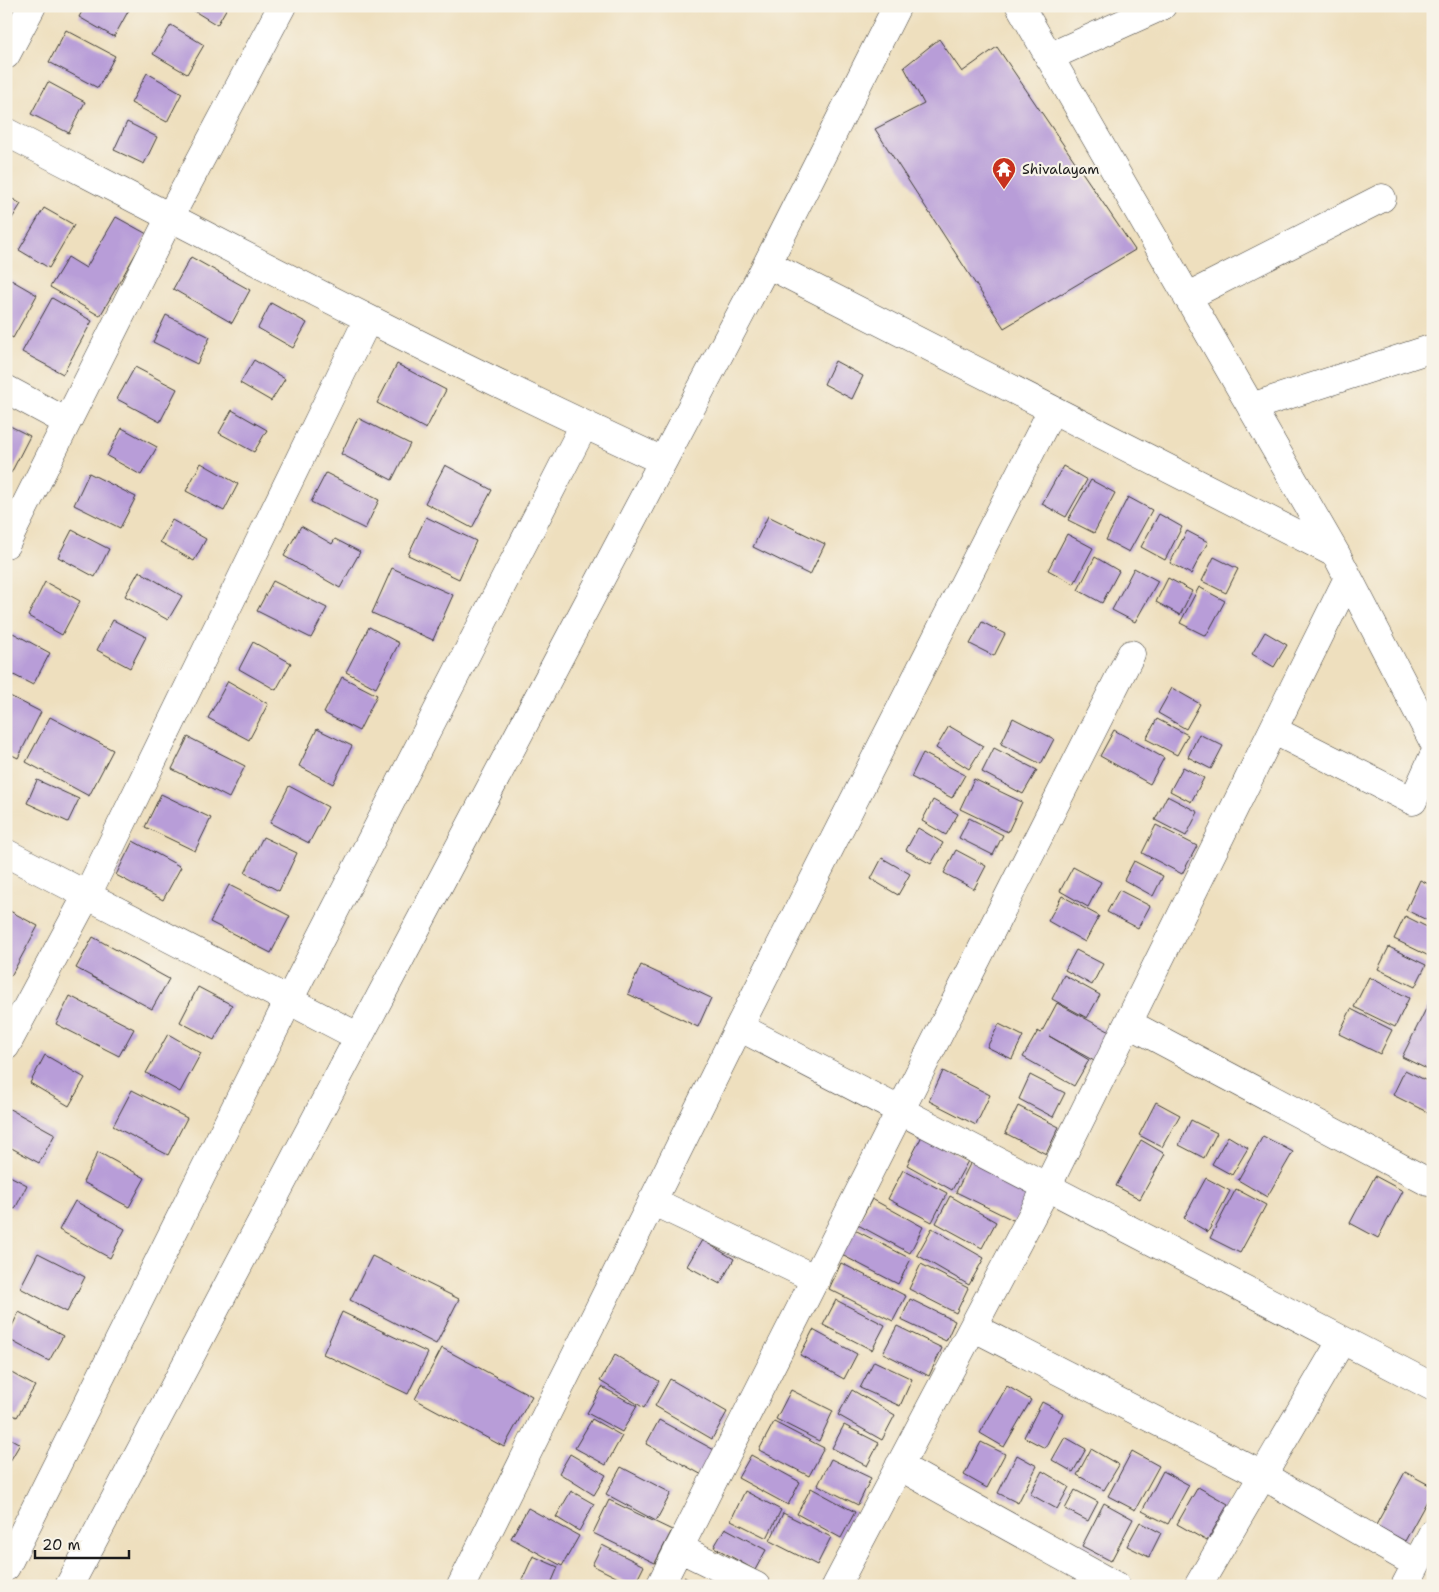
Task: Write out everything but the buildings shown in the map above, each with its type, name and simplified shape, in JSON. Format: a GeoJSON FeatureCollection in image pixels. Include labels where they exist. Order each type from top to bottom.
{"type":"FeatureCollection","features":[{"type":"Feature","properties":{"kind":"street"},"geometry":{"type":"LineString","coordinates":[[6,55],[32,6]]}},
{"type":"Feature","properties":{"kind":"street"},"geometry":{"type":"LineString","coordinates":[[6,544],[170,217],[282,6]]}},
{"type":"Feature","properties":{"kind":"street"},"geometry":{"type":"LineString","coordinates":[[69,1586],[767,264],[897,6]]}},
{"type":"Feature","properties":{"kind":"street"},"geometry":{"type":"LineString","coordinates":[[1020,6],[1342,566],[1433,741]]}},
{"type":"Feature","properties":{"kind":"street"},"geometry":{"type":"LineString","coordinates":[[1049,57],[1162,6]]}},
{"type":"Feature","properties":{"kind":"street"},"geometry":{"type":"LineString","coordinates":[[6,132],[368,319],[584,425],[663,461]]}},
{"type":"Feature","properties":{"kind":"street"},"geometry":{"type":"LineString","coordinates":[[1187,297],[1382,198]]}},
{"type":"Feature","properties":{"kind":"street"},"geometry":{"type":"LineString","coordinates":[[767,264],[1052,410],[1342,566]]}},
{"type":"Feature","properties":{"kind":"street"},"geometry":{"type":"LineString","coordinates":[[6,1046],[87,895],[368,319]]}},
{"type":"Feature","properties":{"kind":"street"},"geometry":{"type":"LineString","coordinates":[[1250,407],[1433,348]]}},
{"type":"Feature","properties":{"kind":"street"},"geometry":{"type":"LineString","coordinates":[[6,389],[67,422]]}},
{"type":"Feature","properties":{"kind":"street"},"geometry":{"type":"LineString","coordinates":[[461,1586],[739,1027],[1052,410]]}},
{"type":"Feature","properties":{"kind":"street"},"geometry":{"type":"LineString","coordinates":[[6,1567],[289,1000],[584,425]]}},
{"type":"Feature","properties":{"kind":"street"},"geometry":{"type":"LineString","coordinates":[[836,1586],[1047,1187],[1273,730],[1342,566]]}},
{"type":"Feature","properties":{"kind":"street"},"geometry":{"type":"LineString","coordinates":[[660,1586],[1130,654]]}},
{"type":"Feature","properties":{"kind":"street"},"geometry":{"type":"LineString","coordinates":[[1273,730],[1413,801],[1433,758]]}},
{"type":"Feature","properties":{"kind":"street"},"geometry":{"type":"LineString","coordinates":[[6,853],[359,1037]]}},
{"type":"Feature","properties":{"kind":"street"},"geometry":{"type":"LineString","coordinates":[[1128,1023],[1428,1182]]}},
{"type":"Feature","properties":{"kind":"street"},"geometry":{"type":"LineString","coordinates":[[739,1027],[1433,1387]]}},
{"type":"Feature","properties":{"kind":"street"},"geometry":{"type":"LineString","coordinates":[[652,1201],[816,1279]]}},
{"type":"Feature","properties":{"kind":"street"},"geometry":{"type":"LineString","coordinates":[[973,1327],[1262,1475],[1411,1575],[1433,1532]]}},
{"type":"Feature","properties":{"kind":"street"},"geometry":{"type":"LineString","coordinates":[[1198,1586],[1342,1340]]}},
{"type":"Feature","properties":{"kind":"street"},"geometry":{"type":"LineString","coordinates":[[900,1466],[1116,1586]]}},
{"type":"Feature","properties":{"kind":"street"},"geometry":{"type":"LineString","coordinates":[[679,1548],[756,1586]]}},
{"type":"Feature","properties":{"kind":"place","name":"Shivalayam"},"geometry":{"type":"Point","coordinates":[1004,190]}}]}
